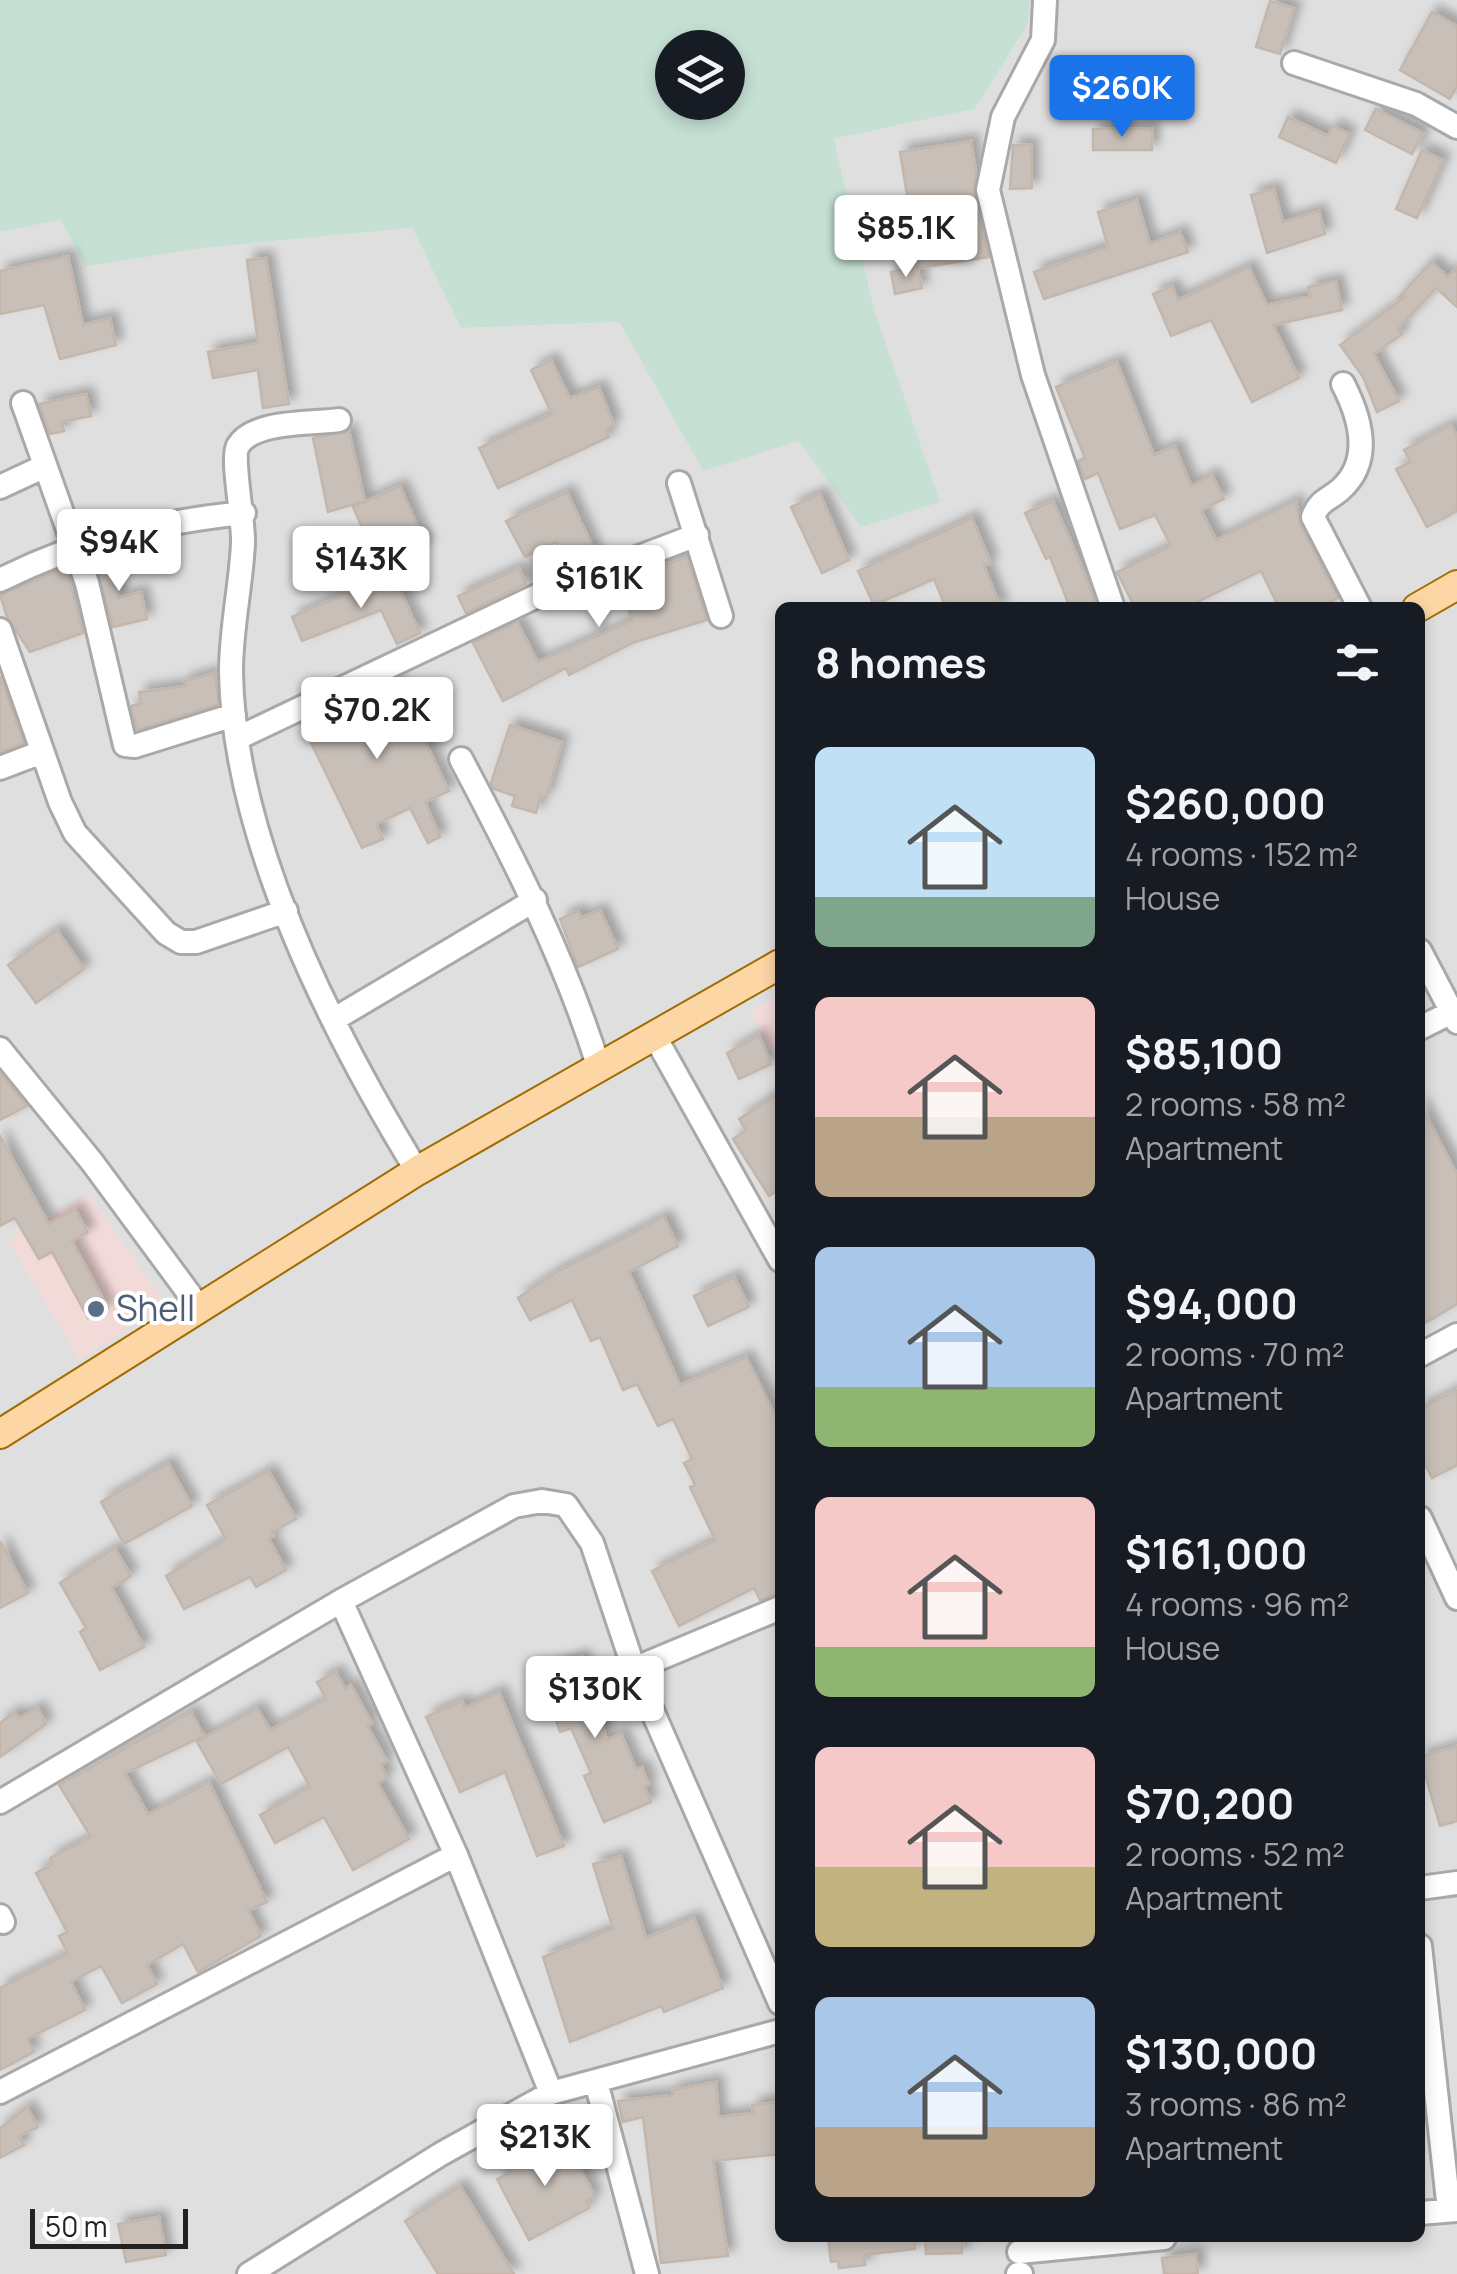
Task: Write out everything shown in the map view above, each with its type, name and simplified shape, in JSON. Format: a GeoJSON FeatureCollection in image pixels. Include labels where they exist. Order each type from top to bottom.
{"type":"FeatureCollection","features":[{"type":"Feature","properties":{"kind":"main road"},"geometry":{"type":"LineString","coordinates":[[1425,604],[1457,586]]}},
{"type":"Feature","properties":{"kind":"main road"},"geometry":{"type":"LineString","coordinates":[[0,1434],[417,1172],[775,967]]}},
{"type":"Feature","properties":{"kind":"street"},"geometry":{"type":"LineString","coordinates":[[1044,0],[1042,40],[1004,117],[988,190],[1033,376],[1111,602]]}},
{"type":"Feature","properties":{"kind":"street"},"geometry":{"type":"LineString","coordinates":[[1294,64],[1416,104],[1457,126]]}},
{"type":"Feature","properties":{"kind":"street"},"geometry":{"type":"LineString","coordinates":[[1343,384],[1358,414],[1361,460],[1342,488],[1318,504],[1313,517],[1357,602]]}},
{"type":"Feature","properties":{"kind":"street"},"geometry":{"type":"LineString","coordinates":[[23,403],[74,545],[125,745],[237,726],[539,595],[697,535]]}},
{"type":"Feature","properties":{"kind":"street"},"geometry":{"type":"LineString","coordinates":[[338,420],[253,432],[237,447],[235,467],[244,513],[232,626],[237,726],[248,799],[286,910],[332,1020],[417,1172]]}},
{"type":"Feature","properties":{"kind":"street"},"geometry":{"type":"LineString","coordinates":[[0,487],[45,466]]}},
{"type":"Feature","properties":{"kind":"street"},"geometry":{"type":"LineString","coordinates":[[679,483],[720,616]]}},
{"type":"Feature","properties":{"kind":"street"},"geometry":{"type":"LineString","coordinates":[[0,580],[74,545],[176,520],[244,513]]}},
{"type":"Feature","properties":{"kind":"street"},"geometry":{"type":"LineString","coordinates":[[0,630],[75,833],[166,932],[182,942],[196,942],[286,910]]}},
{"type":"Feature","properties":{"kind":"street"},"geometry":{"type":"LineString","coordinates":[[0,768],[42,752]]}},
{"type":"Feature","properties":{"kind":"street"},"geometry":{"type":"LineString","coordinates":[[461,759],[536,900],[574,988],[600,1068]]}},
{"type":"Feature","properties":{"kind":"street"},"geometry":{"type":"LineString","coordinates":[[332,1020],[536,900]]}},
{"type":"Feature","properties":{"kind":"street"},"geometry":{"type":"LineString","coordinates":[[1425,956],[1447,977],[1454,1017],[1425,1026]]}},
{"type":"Feature","properties":{"kind":"street"},"geometry":{"type":"LineString","coordinates":[[654,1035],[775,1251]]}},
{"type":"Feature","properties":{"kind":"street"},"geometry":{"type":"LineString","coordinates":[[0,1049],[92,1162],[199,1307]]}},
{"type":"Feature","properties":{"kind":"street"},"geometry":{"type":"LineString","coordinates":[[1425,1352],[1457,1336]]}},
{"type":"Feature","properties":{"kind":"street"},"geometry":{"type":"LineString","coordinates":[[0,1802],[341,1601],[514,1506],[542,1501],[566,1505],[592,1543],[634,1669],[775,1992]]}},
{"type":"Feature","properties":{"kind":"street"},"geometry":{"type":"LineString","coordinates":[[1425,1529],[1457,1598]]}},
{"type":"Feature","properties":{"kind":"street"},"geometry":{"type":"LineString","coordinates":[[341,1601],[456,1855],[551,2093]]}},
{"type":"Feature","properties":{"kind":"street"},"geometry":{"type":"LineString","coordinates":[[634,1669],[775,1610]]}},
{"type":"Feature","properties":{"kind":"street"},"geometry":{"type":"LineString","coordinates":[[0,2092],[456,1855]]}},
{"type":"Feature","properties":{"kind":"street"},"geometry":{"type":"LineString","coordinates":[[1425,1887],[1457,1883]]}},
{"type":"Feature","properties":{"kind":"street"},"geometry":{"type":"LineString","coordinates":[[1425,1986],[1453,2210],[1425,2213]]}},
{"type":"Feature","properties":{"kind":"street"},"geometry":{"type":"LineString","coordinates":[[250,2274],[441,2154],[551,2093],[775,2032]]}},
{"type":"Feature","properties":{"kind":"street"},"geometry":{"type":"LineString","coordinates":[[596,2082],[647,2274]]}},
{"type":"Feature","properties":{"kind":"street"},"geometry":{"type":"LineString","coordinates":[[1019,2262],[1140,2242]]}},
{"type":"Feature","properties":{"kind":"shaded area"},"geometry":{"type":"Polygon","coordinates":[[[1030,0],[1457,0],[1457,2274],[0,2274],[0,232],[61,220],[85,267],[203,248],[412,228],[461,328],[619,322],[703,471],[875,312],[834,139],[975,109],[1028,24],[1030,0]]]}},
{"type":"Feature","properties":{"kind":"shaded area"},"geometry":{"type":"Polygon","coordinates":[[[775,997],[775,1057],[750,1011],[775,997]]]}},
{"type":"Feature","properties":{"kind":"shaded area"},"geometry":{"type":"Polygon","coordinates":[[[89,1195],[166,1304],[79,1360],[8,1240],[89,1195]]]}},
{"type":"Feature","properties":{"kind":"green space"},"geometry":{"type":"Polygon","coordinates":[[[0,0],[1030,0],[1028,24],[975,109],[834,139],[875,312],[940,502],[861,527],[799,441],[703,471],[619,322],[461,328],[412,228],[203,248],[85,267],[61,220],[0,232],[0,0]]]}},
{"type":"Feature","properties":{"kind":"building"},"geometry":{"type":"Polygon","coordinates":[[[1270,1],[1294,8],[1280,54],[1256,47],[1270,1]]]}},
{"type":"Feature","properties":{"kind":"building"},"geometry":{"type":"Polygon","coordinates":[[[1432,12],[1457,26],[1457,86],[1450,99],[1400,70],[1432,12]]]}},
{"type":"Feature","properties":{"kind":"building"},"geometry":{"type":"Polygon","coordinates":[[[1376,109],[1423,133],[1412,154],[1365,130],[1376,109]]]}},
{"type":"Feature","properties":{"kind":"building"},"geometry":{"type":"Polygon","coordinates":[[[1288,117],[1328,136],[1333,126],[1349,134],[1336,163],[1279,137],[1288,117]]]}},
{"type":"Feature","properties":{"kind":"building"},"geometry":{"type":"Polygon","coordinates":[[[1093,129],[1152,129],[1152,150],[1093,150],[1093,129]]]}},
{"type":"Feature","properties":{"kind":"building"},"geometry":{"type":"Polygon","coordinates":[[[971,141],[976,172],[973,194],[989,257],[919,268],[900,152],[971,141]]]}},
{"type":"Feature","properties":{"kind":"building"},"geometry":{"type":"Polygon","coordinates":[[[1013,145],[1031,145],[1032,188],[1010,189],[1013,145]]]}},
{"type":"Feature","properties":{"kind":"building"},"geometry":{"type":"Polygon","coordinates":[[[1422,150],[1443,160],[1417,218],[1396,209],[1422,150]]]}},
{"type":"Feature","properties":{"kind":"building"},"geometry":{"type":"Polygon","coordinates":[[[1274,189],[1283,222],[1319,211],[1325,234],[1267,253],[1251,195],[1274,189]]]}},
{"type":"Feature","properties":{"kind":"building"},"geometry":{"type":"Polygon","coordinates":[[[1137,200],[1150,244],[1180,232],[1188,252],[1044,299],[1034,272],[1108,247],[1098,212],[1137,200]]]}},
{"type":"Feature","properties":{"kind":"building"},"geometry":{"type":"Polygon","coordinates":[[[68,256],[83,325],[110,318],[116,345],[60,359],[44,305],[0,314],[0,271],[68,256]]]}},
{"type":"Feature","properties":{"kind":"building"},"geometry":{"type":"Polygon","coordinates":[[[266,258],[289,404],[263,408],[258,370],[213,378],[208,352],[258,343],[247,260],[266,258]]]}},
{"type":"Feature","properties":{"kind":"building"},"geometry":{"type":"Polygon","coordinates":[[[1431,262],[1448,277],[1457,267],[1457,307],[1436,288],[1398,329],[1402,334],[1374,354],[1399,401],[1377,412],[1363,377],[1340,345],[1406,296],[1398,298],[1431,262]]]}},
{"type":"Feature","properties":{"kind":"building"},"geometry":{"type":"Polygon","coordinates":[[[917,266],[922,288],[895,294],[891,272],[917,266]]]}},
{"type":"Feature","properties":{"kind":"building"},"geometry":{"type":"Polygon","coordinates":[[[1249,267],[1267,305],[1310,296],[1308,287],[1336,281],[1342,310],[1273,325],[1299,378],[1252,402],[1211,320],[1171,336],[1153,294],[1172,286],[1178,300],[1249,267]]]}},
{"type":"Feature","properties":{"kind":"building"},"geometry":{"type":"Polygon","coordinates":[[[551,360],[570,398],[599,387],[614,425],[606,429],[609,437],[498,488],[479,448],[552,414],[531,370],[551,360]]]}},
{"type":"Feature","properties":{"kind":"building"},"geometry":{"type":"Polygon","coordinates":[[[1117,362],[1154,455],[1175,446],[1191,486],[1212,475],[1224,499],[1201,510],[1216,540],[1296,501],[1300,524],[1338,598],[1330,602],[1276,602],[1261,571],[1197,602],[1132,602],[1117,572],[1171,546],[1155,515],[1120,529],[1098,473],[1085,479],[1078,461],[1085,458],[1056,387],[1117,362]]]}},
{"type":"Feature","properties":{"kind":"building"},"geometry":{"type":"Polygon","coordinates":[[[86,394],[91,416],[62,422],[64,431],[50,434],[39,404],[86,394]]]}},
{"type":"Feature","properties":{"kind":"building"},"geometry":{"type":"Polygon","coordinates":[[[1451,425],[1457,436],[1457,511],[1427,527],[1396,469],[1411,462],[1404,450],[1451,425]]]}},
{"type":"Feature","properties":{"kind":"building"},"geometry":{"type":"Polygon","coordinates":[[[349,431],[365,501],[328,512],[313,438],[349,431]]]}},
{"type":"Feature","properties":{"kind":"building"},"geometry":{"type":"Polygon","coordinates":[[[400,486],[426,546],[379,566],[353,507],[400,486]]]}},
{"type":"Feature","properties":{"kind":"building"},"geometry":{"type":"Polygon","coordinates":[[[567,492],[596,554],[568,568],[556,542],[525,557],[506,521],[567,492]]]}},
{"type":"Feature","properties":{"kind":"building"},"geometry":{"type":"Polygon","coordinates":[[[820,494],[849,560],[822,573],[791,507],[820,494]]]}},
{"type":"Feature","properties":{"kind":"building"},"geometry":{"type":"Polygon","coordinates":[[[1053,501],[1095,602],[1068,602],[1050,557],[1046,559],[1025,513],[1053,501]]]}},
{"type":"Feature","properties":{"kind":"building"},"geometry":{"type":"Polygon","coordinates":[[[972,518],[991,563],[984,566],[999,602],[944,602],[934,579],[873,602],[858,571],[972,518]]]}},
{"type":"Feature","properties":{"kind":"building"},"geometry":{"type":"Polygon","coordinates":[[[129,548],[131,555],[109,560],[118,598],[141,592],[147,619],[113,627],[94,558],[129,548]]]}},
{"type":"Feature","properties":{"kind":"building"},"geometry":{"type":"Polygon","coordinates":[[[687,557],[707,620],[635,642],[569,675],[566,668],[503,701],[473,643],[517,622],[538,662],[632,621],[621,580],[687,557]]]}},
{"type":"Feature","properties":{"kind":"building"},"geometry":{"type":"Polygon","coordinates":[[[66,568],[83,633],[30,652],[7,617],[0,595],[66,568]]]}},
{"type":"Feature","properties":{"kind":"building"},"geometry":{"type":"Polygon","coordinates":[[[519,568],[526,584],[466,613],[458,596],[519,568]]]}},
{"type":"Feature","properties":{"kind":"building"},"geometry":{"type":"Polygon","coordinates":[[[392,573],[420,633],[397,644],[381,610],[302,641],[292,617],[392,573]]]}},
{"type":"Feature","properties":{"kind":"building"},"geometry":{"type":"Polygon","coordinates":[[[215,673],[219,704],[137,730],[131,706],[141,703],[139,692],[186,686],[184,681],[215,673]]]}},
{"type":"Feature","properties":{"kind":"building"},"geometry":{"type":"Polygon","coordinates":[[[0,676],[24,743],[0,752],[0,676]]]}},
{"type":"Feature","properties":{"kind":"building"},"geometry":{"type":"Polygon","coordinates":[[[395,680],[449,791],[425,802],[440,837],[428,843],[410,808],[376,824],[383,839],[362,848],[302,724],[395,680]]]}},
{"type":"Feature","properties":{"kind":"building"},"geometry":{"type":"Polygon","coordinates":[[[510,725],[562,742],[546,798],[541,796],[536,813],[512,806],[515,796],[494,789],[491,783],[510,725]]]}},
{"type":"Feature","properties":{"kind":"building"},"geometry":{"type":"Polygon","coordinates":[[[600,910],[618,949],[578,967],[560,919],[578,911],[581,918],[600,910]]]}},
{"type":"Feature","properties":{"kind":"building"},"geometry":{"type":"Polygon","coordinates":[[[57,930],[84,969],[36,1003],[8,965],[57,930]]]}},
{"type":"Feature","properties":{"kind":"building"},"geometry":{"type":"Polygon","coordinates":[[[759,1035],[771,1064],[739,1079],[727,1053],[759,1035]]]}},
{"type":"Feature","properties":{"kind":"building"},"geometry":{"type":"Polygon","coordinates":[[[0,1073],[27,1106],[0,1120],[0,1073]]]}},
{"type":"Feature","properties":{"kind":"building"},"geometry":{"type":"Polygon","coordinates":[[[775,1096],[775,1192],[769,1196],[733,1139],[746,1130],[739,1119],[775,1096]]]}},
{"type":"Feature","properties":{"kind":"building"},"geometry":{"type":"Polygon","coordinates":[[[1425,1113],[1457,1174],[1457,1304],[1425,1323],[1425,1113]]]}},
{"type":"Feature","properties":{"kind":"building"},"geometry":{"type":"Polygon","coordinates":[[[0,1136],[49,1224],[75,1209],[88,1232],[72,1241],[108,1308],[88,1318],[52,1252],[39,1259],[15,1218],[0,1226],[0,1136]]]}},
{"type":"Feature","properties":{"kind":"building"},"geometry":{"type":"Polygon","coordinates":[[[664,1217],[678,1246],[629,1272],[680,1385],[746,1357],[775,1415],[775,1595],[760,1600],[754,1588],[679,1626],[652,1571],[715,1540],[690,1487],[695,1485],[684,1463],[692,1459],[673,1419],[658,1426],[637,1384],[623,1390],[600,1337],[591,1341],[572,1300],[530,1320],[518,1298],[555,1273],[664,1217]]]}},
{"type":"Feature","properties":{"kind":"building"},"geometry":{"type":"Polygon","coordinates":[[[734,1277],[749,1307],[708,1326],[694,1296],[734,1277]]]}},
{"type":"Feature","properties":{"kind":"building"},"geometry":{"type":"Polygon","coordinates":[[[1457,1390],[1457,1465],[1432,1478],[1425,1465],[1425,1406],[1457,1390]]]}},
{"type":"Feature","properties":{"kind":"building"},"geometry":{"type":"Polygon","coordinates":[[[168,1463],[192,1506],[124,1544],[101,1502],[168,1463]]]}},
{"type":"Feature","properties":{"kind":"building"},"geometry":{"type":"Polygon","coordinates":[[[269,1471],[296,1519],[272,1532],[274,1536],[269,1539],[286,1570],[256,1587],[250,1577],[184,1609],[166,1576],[226,1539],[207,1505],[269,1471]]]}},
{"type":"Feature","properties":{"kind":"building"},"geometry":{"type":"Polygon","coordinates":[[[0,1541],[28,1593],[0,1608],[0,1541]]]}},
{"type":"Feature","properties":{"kind":"building"},"geometry":{"type":"Polygon","coordinates":[[[115,1548],[131,1576],[112,1588],[144,1647],[100,1670],[80,1632],[86,1628],[60,1583],[115,1548]]]}},
{"type":"Feature","properties":{"kind":"building"},"geometry":{"type":"Polygon","coordinates":[[[582,1656],[607,1740],[621,1734],[636,1769],[642,1767],[649,1784],[644,1786],[651,1802],[604,1822],[584,1776],[591,1773],[571,1728],[560,1732],[539,1671],[582,1656]]]}},
{"type":"Feature","properties":{"kind":"building"},"geometry":{"type":"Polygon","coordinates":[[[336,1672],[345,1689],[351,1685],[372,1723],[367,1725],[387,1761],[381,1765],[387,1778],[378,1783],[409,1839],[353,1870],[324,1817],[275,1843],[260,1815],[310,1787],[288,1747],[221,1784],[197,1742],[257,1708],[270,1730],[326,1699],[317,1682],[336,1672]]]}},
{"type":"Feature","properties":{"kind":"building"},"geometry":{"type":"Polygon","coordinates":[[[499,1692],[564,1846],[537,1856],[505,1772],[460,1792],[426,1717],[462,1701],[465,1708],[499,1692]]]}},
{"type":"Feature","properties":{"kind":"building"},"geometry":{"type":"Polygon","coordinates":[[[38,1708],[46,1724],[0,1757],[0,1723],[15,1712],[19,1718],[38,1708]]]}},
{"type":"Feature","properties":{"kind":"building"},"geometry":{"type":"Polygon","coordinates":[[[191,1712],[204,1736],[125,1773],[148,1814],[209,1782],[267,1902],[248,1910],[261,1936],[198,1972],[183,1944],[147,1965],[157,1984],[122,2003],[101,1966],[71,1982],[85,2010],[27,2039],[34,2052],[0,2070],[0,1988],[68,1954],[59,1936],[67,1932],[36,1873],[53,1864],[50,1858],[91,1837],[59,1785],[191,1712]]]}},
{"type":"Feature","properties":{"kind":"building"},"geometry":{"type":"Polygon","coordinates":[[[1457,1746],[1457,1821],[1440,1826],[1425,1774],[1425,1756],[1457,1746]]]}},
{"type":"Feature","properties":{"kind":"building"},"geometry":{"type":"Polygon","coordinates":[[[621,1856],[646,1938],[694,1918],[723,1988],[664,2012],[661,2006],[570,2042],[543,1957],[613,1929],[593,1864],[621,1856]]]}},
{"type":"Feature","properties":{"kind":"building"},"geometry":{"type":"Polygon","coordinates":[[[716,2082],[719,2117],[753,2113],[752,2105],[775,2103],[775,2155],[713,2161],[728,2256],[661,2263],[643,2117],[623,2122],[618,2101],[672,2095],[673,2090],[716,2082]]]}},
{"type":"Feature","properties":{"kind":"building"},"geometry":{"type":"Polygon","coordinates":[[[27,2107],[38,2127],[19,2136],[24,2145],[0,2158],[0,2128],[27,2107]]]}},
{"type":"Feature","properties":{"kind":"building"},"geometry":{"type":"Polygon","coordinates":[[[551,2141],[559,2155],[570,2149],[595,2197],[586,2201],[589,2208],[529,2240],[497,2179],[510,2173],[506,2164],[551,2141]]]}},
{"type":"Feature","properties":{"kind":"building"},"geometry":{"type":"Polygon","coordinates":[[[460,2186],[514,2274],[438,2274],[405,2221],[460,2186]]]}},
{"type":"Feature","properties":{"kind":"building"},"geometry":{"type":"Polygon","coordinates":[[[159,2217],[166,2255],[126,2262],[118,2224],[159,2217]]]}},
{"type":"Feature","properties":{"kind":"building"},"geometry":{"type":"Polygon","coordinates":[[[828,2242],[915,2242],[915,2249],[864,2255],[865,2265],[839,2268],[838,2261],[831,2262],[828,2242]]]}},
{"type":"Feature","properties":{"kind":"building"},"geometry":{"type":"Polygon","coordinates":[[[925,2242],[962,2242],[962,2253],[926,2254],[925,2242]]]}},
{"type":"Feature","properties":{"kind":"building"},"geometry":{"type":"Polygon","coordinates":[[[1196,2254],[1198,2274],[1164,2274],[1162,2258],[1196,2254]]]}},
{"type":"Feature","properties":{"kind":"place","name":"Shell"},"geometry":{"type":"Point","coordinates":[96,1309]}}]}
